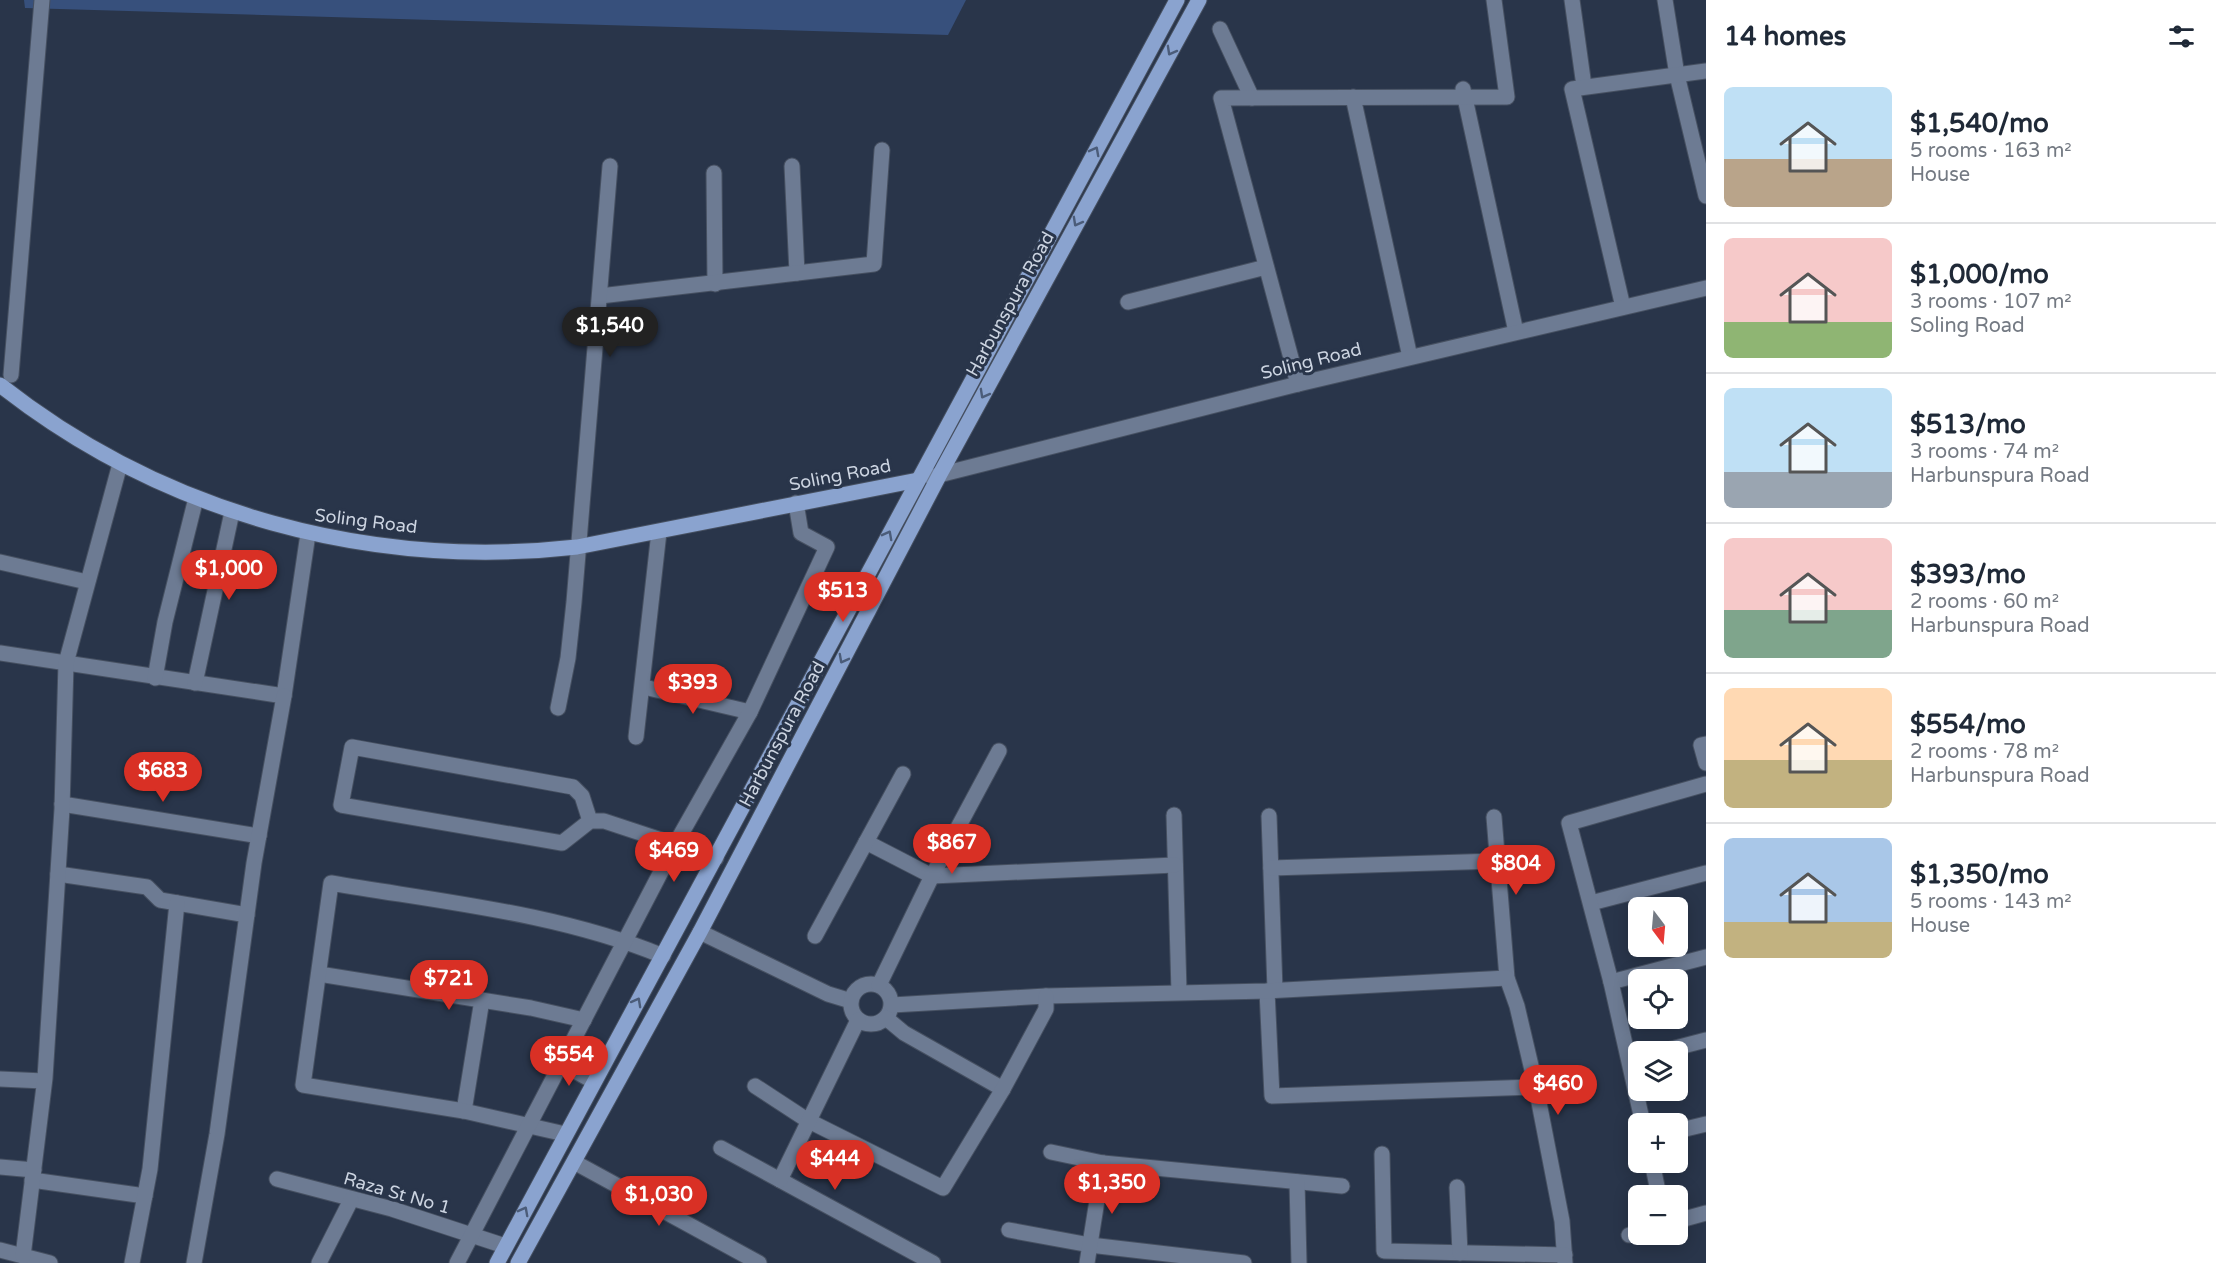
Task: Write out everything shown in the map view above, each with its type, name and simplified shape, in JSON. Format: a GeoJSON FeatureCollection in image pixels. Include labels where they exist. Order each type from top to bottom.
{"type":"FeatureCollection","features":[{"type":"Feature","properties":{"kind":"main road","name":"Harbunspura Road"},"geometry":{"type":"LineString","coordinates":[[497,1263],[1177,0]]}},
{"type":"Feature","properties":{"kind":"main road","name":"Harbunspura Road"},"geometry":{"type":"LineString","coordinates":[[520,1259],[700,932],[940,474],[1199,0]]}},
{"type":"Feature","properties":{"kind":"main road","name":"Soling Road"},"geometry":{"type":"LineString","coordinates":[[5,380],[58,426],[120,464],[196,498],[232,512],[308,534],[431,549],[520,552],[577,547],[918,480]]}},
{"type":"Feature","properties":{"kind":"main road"},"geometry":{"type":"LineString","coordinates":[[506,1246],[520,1259]]}},
{"type":"Feature","properties":{"kind":"street"},"geometry":{"type":"LineString","coordinates":[[5,380],[42,0]]}},
{"type":"Feature","properties":{"kind":"street"},"geometry":{"type":"LineString","coordinates":[[1298,384],[1221,98],[1353,98],[1463,92],[1507,97],[1494,0]]}},
{"type":"Feature","properties":{"kind":"street"},"geometry":{"type":"LineString","coordinates":[[1572,0],[1584,86]]}},
{"type":"Feature","properties":{"kind":"street"},"geometry":{"type":"LineString","coordinates":[[1665,0],[1677,75],[1703,168],[1706,196]]}},
{"type":"Feature","properties":{"kind":"street"},"geometry":{"type":"LineString","coordinates":[[1220,29],[1252,98]]}},
{"type":"Feature","properties":{"kind":"street"},"geometry":{"type":"LineString","coordinates":[[1623,307],[1572,92],[1574,88],[1584,86],[1706,71]]}},
{"type":"Feature","properties":{"kind":"street"},"geometry":{"type":"LineString","coordinates":[[1463,92],[1516,332]]}},
{"type":"Feature","properties":{"kind":"street"},"geometry":{"type":"LineString","coordinates":[[1353,98],[1410,357]]}},
{"type":"Feature","properties":{"kind":"street"},"geometry":{"type":"LineString","coordinates":[[600,296],[874,264],[882,150]]}},
{"type":"Feature","properties":{"kind":"street"},"geometry":{"type":"LineString","coordinates":[[558,708],[569,646],[610,166]]}},
{"type":"Feature","properties":{"kind":"street"},"geometry":{"type":"LineString","coordinates":[[792,166],[797,273]]}},
{"type":"Feature","properties":{"kind":"street"},"geometry":{"type":"LineString","coordinates":[[714,173],[715,284]]}},
{"type":"Feature","properties":{"kind":"street"},"geometry":{"type":"LineString","coordinates":[[1128,302],[1266,267]]}},
{"type":"Feature","properties":{"kind":"street","name":"Soling Road"},"geometry":{"type":"LineString","coordinates":[[918,480],[1298,384],[1706,288]]}},
{"type":"Feature","properties":{"kind":"street"},"geometry":{"type":"LineString","coordinates":[[23,1256],[44,1081],[62,804],[66,663],[120,464]]}},
{"type":"Feature","properties":{"kind":"street"},"geometry":{"type":"LineString","coordinates":[[155,678],[165,621],[196,498]]}},
{"type":"Feature","properties":{"kind":"street"},"geometry":{"type":"LineString","coordinates":[[458,1263],[676,843],[750,712],[827,547],[801,533],[796,504]]}},
{"type":"Feature","properties":{"kind":"street"},"geometry":{"type":"LineString","coordinates":[[195,683],[232,512]]}},
{"type":"Feature","properties":{"kind":"street"},"geometry":{"type":"LineString","coordinates":[[636,737],[644,687],[659,532]]}},
{"type":"Feature","properties":{"kind":"street"},"geometry":{"type":"LineString","coordinates":[[194,1263],[217,1134],[247,915],[284,696],[308,534]]}},
{"type":"Feature","properties":{"kind":"street"},"geometry":{"type":"LineString","coordinates":[[0,562],[87,582]]}},
{"type":"Feature","properties":{"kind":"street"},"geometry":{"type":"LineString","coordinates":[[0,653],[284,696]]}},
{"type":"Feature","properties":{"kind":"street"},"geometry":{"type":"LineString","coordinates":[[644,687],[750,712]]}},
{"type":"Feature","properties":{"kind":"street"},"geometry":{"type":"LineString","coordinates":[[1706,744],[1701,745],[1706,763]]}},
{"type":"Feature","properties":{"kind":"street"},"geometry":{"type":"LineString","coordinates":[[590,821],[582,796],[573,787],[352,747],[341,805],[562,843],[590,821],[604,821],[716,858]]}},
{"type":"Feature","properties":{"kind":"street"},"geometry":{"type":"LineString","coordinates":[[879,985],[932,876],[999,751]]}},
{"type":"Feature","properties":{"kind":"street"},"geometry":{"type":"LineString","coordinates":[[815,936],[903,774]]}},
{"type":"Feature","properties":{"kind":"street"},"geometry":{"type":"LineString","coordinates":[[1629,1041],[1569,823],[1706,784]]}},
{"type":"Feature","properties":{"kind":"street"},"geometry":{"type":"LineString","coordinates":[[62,804],[259,836]]}},
{"type":"Feature","properties":{"kind":"street"},"geometry":{"type":"LineString","coordinates":[[1174,815],[1179,992]]}},
{"type":"Feature","properties":{"kind":"street"},"geometry":{"type":"LineString","coordinates":[[1269,816],[1272,1096],[1536,1087]]}},
{"type":"Feature","properties":{"kind":"street"},"geometry":{"type":"LineString","coordinates":[[1382,1154],[1384,1251],[1565,1259],[1562,1221],[1536,1087],[1507,978],[1494,817]]}},
{"type":"Feature","properties":{"kind":"street"},"geometry":{"type":"LineString","coordinates":[[866,842],[932,876],[1175,865]]}},
{"type":"Feature","properties":{"kind":"street"},"geometry":{"type":"LineString","coordinates":[[1271,868],[1497,861]]}},
{"type":"Feature","properties":{"kind":"street"},"geometry":{"type":"LineString","coordinates":[[1591,903],[1706,873]]}},
{"type":"Feature","properties":{"kind":"street"},"geometry":{"type":"LineString","coordinates":[[58,874],[147,887],[160,900],[247,915]]}},
{"type":"Feature","properties":{"kind":"street"},"geometry":{"type":"LineString","coordinates":[[565,1134],[464,1111],[303,1085],[331,883],[574,925],[626,940],[663,956]]}},
{"type":"Feature","properties":{"kind":"street"},"geometry":{"type":"LineString","coordinates":[[132,1263],[150,1169],[177,903]]}},
{"type":"Feature","properties":{"kind":"street"},"geometry":{"type":"LineString","coordinates":[[700,932],[828,994],[851,1001]]}},
{"type":"Feature","properties":{"kind":"street"},"geometry":{"type":"LineString","coordinates":[[1611,982],[1706,957]]}},
{"type":"Feature","properties":{"kind":"street"},"geometry":{"type":"LineString","coordinates":[[319,974],[482,1000],[584,1020]]}},
{"type":"Feature","properties":{"kind":"street"},"geometry":{"type":"LineString","coordinates":[[1004,1089],[904,1033],[889,1012],[886,990],[879,985],[870,983],[861,986],[854,993],[851,1001],[852,1009],[858,1020],[868,1024],[889,1012],[1046,996],[1271,990],[1507,978]]}},
{"type":"Feature","properties":{"kind":"street"},"geometry":{"type":"LineString","coordinates":[[755,1086],[807,1120],[944,1188],[1004,1089],[1046,1009],[1046,996]]}},
{"type":"Feature","properties":{"kind":"street"},"geometry":{"type":"LineString","coordinates":[[464,1111],[482,1000]]}},
{"type":"Feature","properties":{"kind":"street"},"geometry":{"type":"LineString","coordinates":[[780,1180],[807,1120],[858,1020]]}},
{"type":"Feature","properties":{"kind":"street"},"geometry":{"type":"LineString","coordinates":[[1688,1045],[1706,1040]]}},
{"type":"Feature","properties":{"kind":"street"},"geometry":{"type":"LineString","coordinates":[[562,1064],[593,1081]]}},
{"type":"Feature","properties":{"kind":"street"},"geometry":{"type":"LineString","coordinates":[[0,1079],[44,1081]]}},
{"type":"Feature","properties":{"kind":"street"},"geometry":{"type":"LineString","coordinates":[[1688,1128],[1706,1124]]}},
{"type":"Feature","properties":{"kind":"street"},"geometry":{"type":"LineString","coordinates":[[721,1148],[933,1263]]}},
{"type":"Feature","properties":{"kind":"street"},"geometry":{"type":"LineString","coordinates":[[1051,1152],[1103,1163],[1342,1186]]}},
{"type":"Feature","properties":{"kind":"street"},"geometry":{"type":"LineString","coordinates":[[574,1162],[759,1263]]}},
{"type":"Feature","properties":{"kind":"street"},"geometry":{"type":"LineString","coordinates":[[1087,1263],[1103,1163]]}},
{"type":"Feature","properties":{"kind":"street"},"geometry":{"type":"LineString","coordinates":[[0,1167],[145,1196]]}},
{"type":"Feature","properties":{"kind":"street","name":"Raza St No 1"},"geometry":{"type":"LineString","coordinates":[[278,1179],[392,1209],[506,1246]]}},
{"type":"Feature","properties":{"kind":"street"},"geometry":{"type":"LineString","coordinates":[[1297,1182],[1299,1263]]}},
{"type":"Feature","properties":{"kind":"street"},"geometry":{"type":"LineString","coordinates":[[1457,1187],[1460,1253]]}},
{"type":"Feature","properties":{"kind":"street"},"geometry":{"type":"LineString","coordinates":[[320,1263],[351,1200]]}},
{"type":"Feature","properties":{"kind":"street"},"geometry":{"type":"LineString","coordinates":[[1688,1218],[1706,1213]]}},
{"type":"Feature","properties":{"kind":"street"},"geometry":{"type":"LineString","coordinates":[[1009,1230],[1090,1245],[1244,1263]]}},
{"type":"Feature","properties":{"kind":"street"},"geometry":{"type":"LineString","coordinates":[[0,1251],[50,1263]]}},
{"type":"Feature","properties":{"kind":"shaded area"},"geometry":{"type":"Polygon","coordinates":[[[24,0],[966,0],[948,35],[25,8],[24,0]]]}}]}
